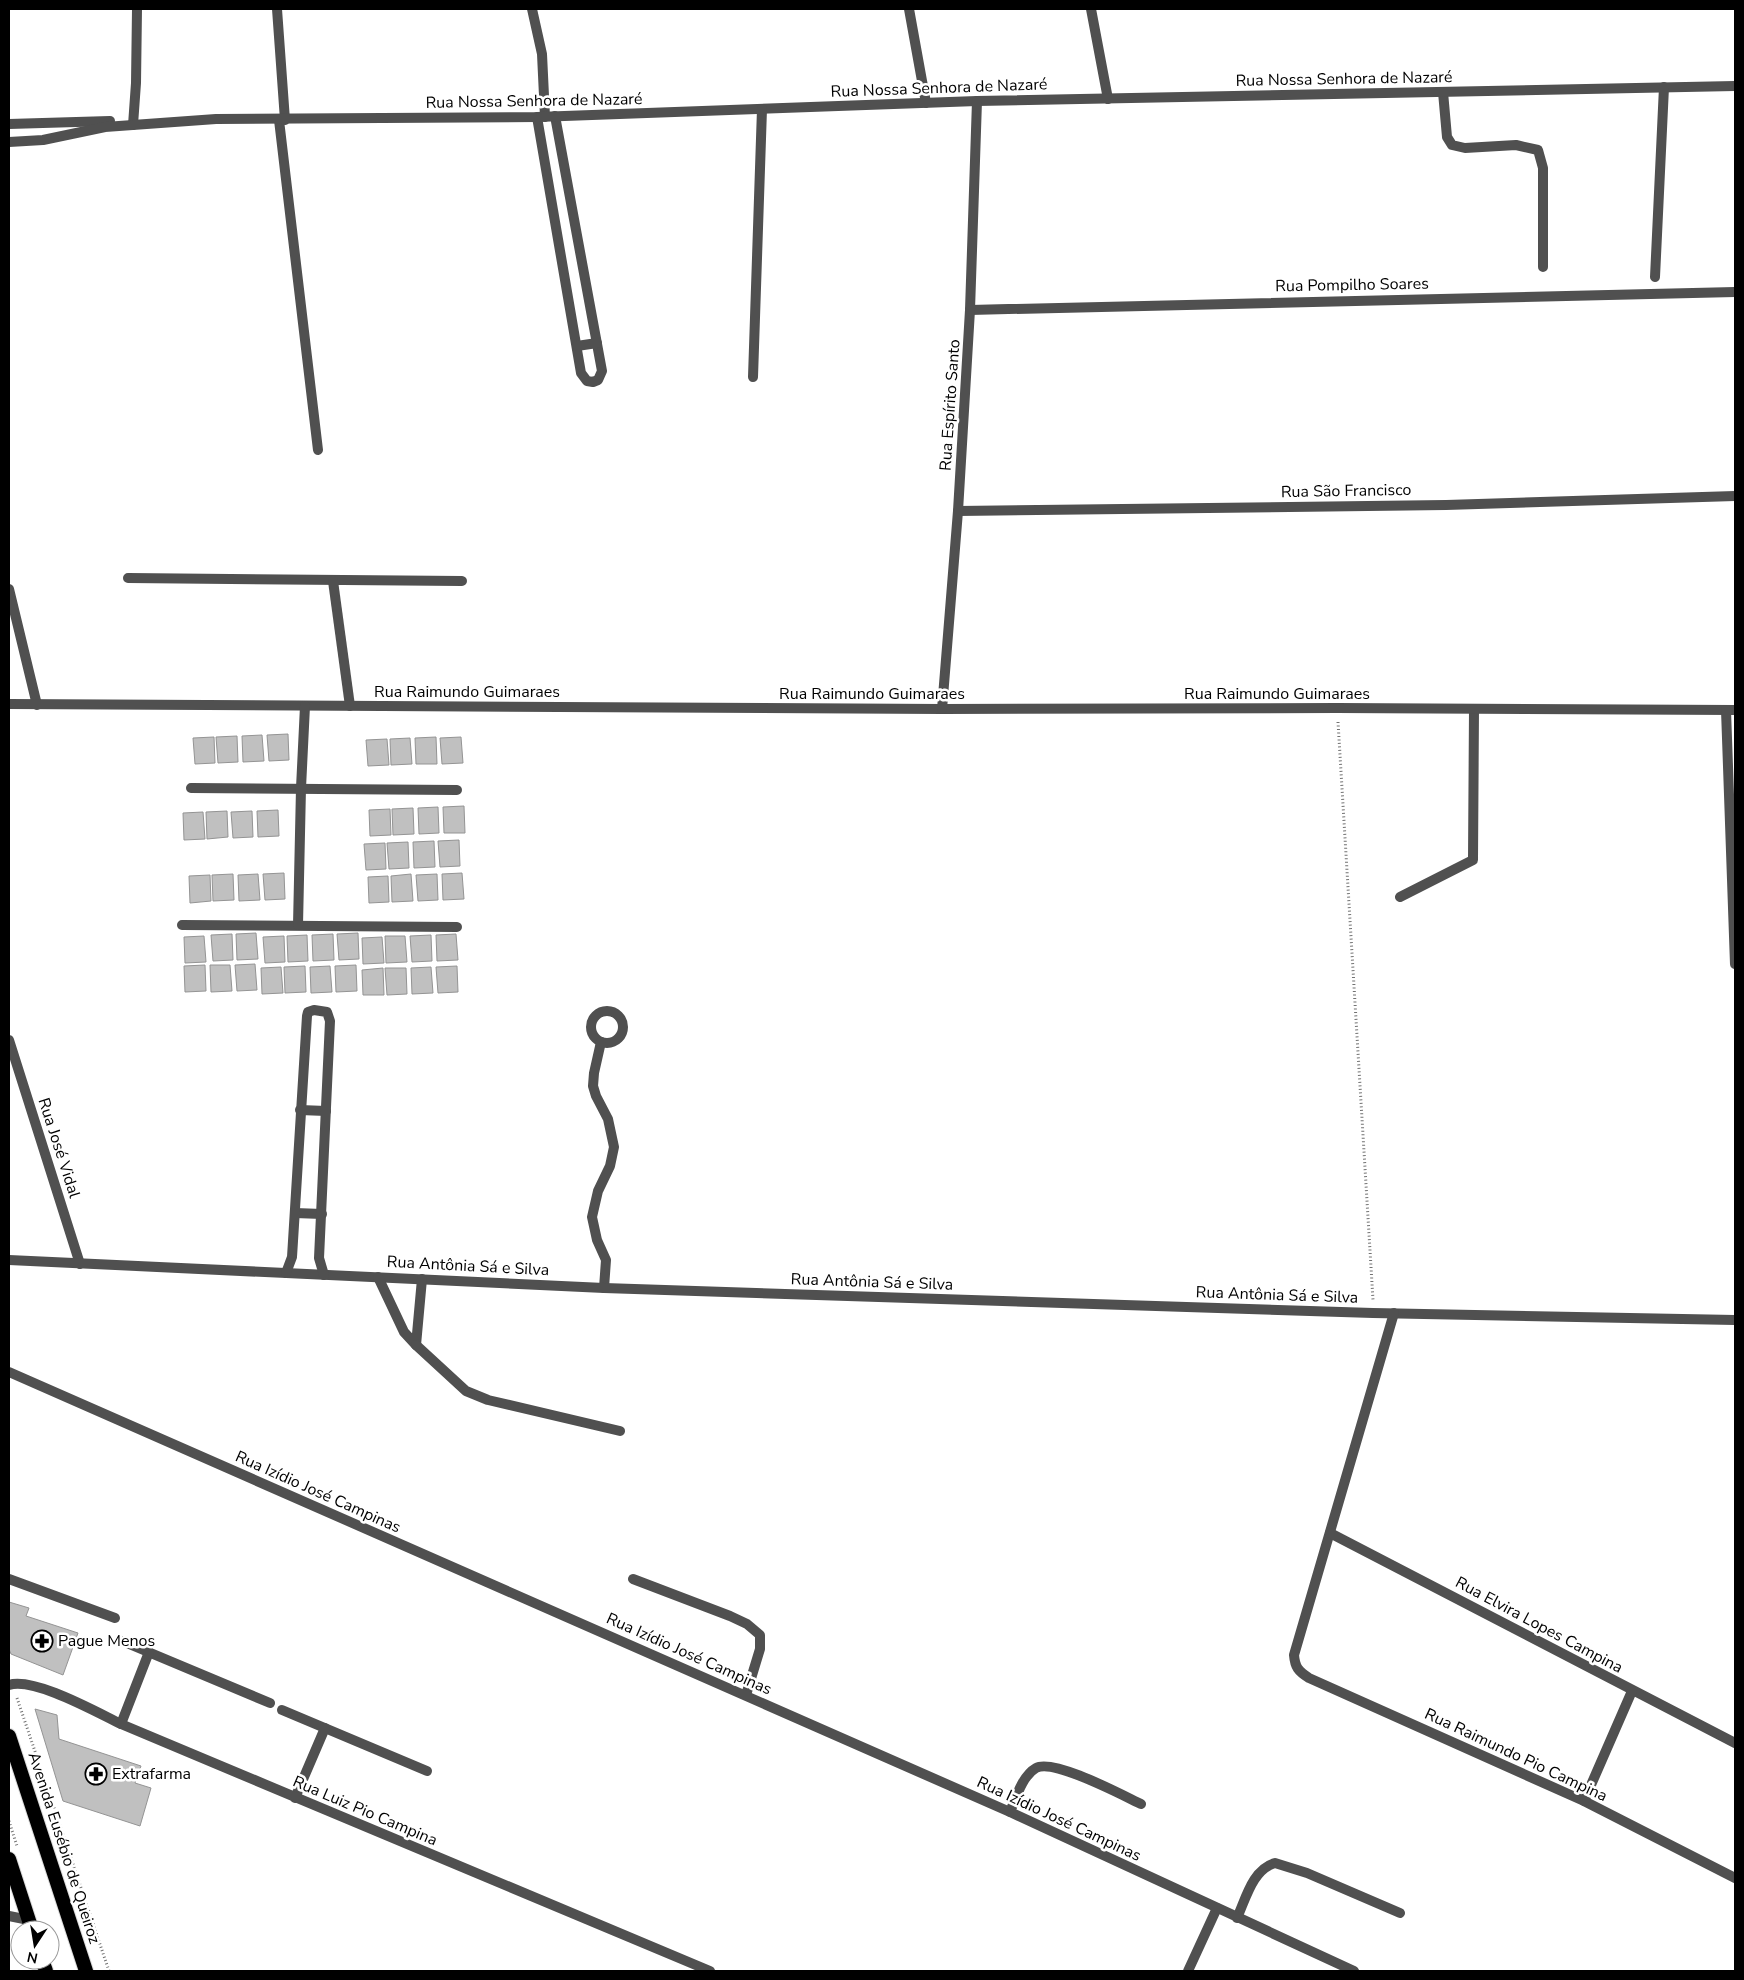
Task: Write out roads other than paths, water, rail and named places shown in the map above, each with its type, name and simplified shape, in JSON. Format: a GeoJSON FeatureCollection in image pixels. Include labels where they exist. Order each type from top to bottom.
{"type":"FeatureCollection","features":[{"type":"Feature","properties":{"kind":"highway","name":"Avenida Eusébio de Queiroz"},"geometry":{"type":"LineString","coordinates":[[9,1736],[86,1971]]}},
{"type":"Feature","properties":{"kind":"highway"},"geometry":{"type":"LineString","coordinates":[[9,1859],[29,1920]]}},
{"type":"Feature","properties":{"kind":"street"},"geometry":{"type":"LineString","coordinates":[[133,123],[136,83],[137,9]]}},
{"type":"Feature","properties":{"kind":"street"},"geometry":{"type":"LineString","coordinates":[[277,9],[282,120],[318,450]]}},
{"type":"Feature","properties":{"kind":"street"},"geometry":{"type":"LineString","coordinates":[[532,9],[539,33],[542,54],[547,172],[581,373],[587,381],[593,382],[598,380],[602,371],[564,169],[546,117]]}},
{"type":"Feature","properties":{"kind":"street"},"geometry":{"type":"LineString","coordinates":[[909,9],[926,103]]}},
{"type":"Feature","properties":{"kind":"street"},"geometry":{"type":"LineString","coordinates":[[1091,9],[1108,98]]}},
{"type":"Feature","properties":{"kind":"street","name":"Rua Nossa Senhora de Nazaré"},"geometry":{"type":"LineString","coordinates":[[9,124],[144,123],[216,119],[546,117],[1108,98],[1735,86]]}},
{"type":"Feature","properties":{"kind":"street"},"geometry":{"type":"LineString","coordinates":[[1654,277],[1664,87]]}},
{"type":"Feature","properties":{"kind":"street"},"geometry":{"type":"LineString","coordinates":[[1443,92],[1447,137],[1452,144],[1465,148],[1516,145],[1538,150],[1543,168],[1543,267]]}},
{"type":"Feature","properties":{"kind":"street","name":"Rua Espírito Santo"},"geometry":{"type":"LineString","coordinates":[[942,709],[958,511],[970,310],[977,102]]}},
{"type":"Feature","properties":{"kind":"street"},"geometry":{"type":"LineString","coordinates":[[753,377],[762,109]]}},
{"type":"Feature","properties":{"kind":"street","name":"Rua Nossa Senhora de Nazaré"},"geometry":{"type":"LineString","coordinates":[[9,142],[43,140],[133,123]]}},
{"type":"Feature","properties":{"kind":"street"},"geometry":{"type":"LineString","coordinates":[[547,172],[564,169]]}},
{"type":"Feature","properties":{"kind":"street","name":"Rua Pompilho Soares"},"geometry":{"type":"LineString","coordinates":[[970,310],[1735,292]]}},
{"type":"Feature","properties":{"kind":"street"},"geometry":{"type":"LineString","coordinates":[[576,346],[597,343]]}},
{"type":"Feature","properties":{"kind":"street","name":"Rua São Francisco"},"geometry":{"type":"LineString","coordinates":[[958,511],[1446,505],[1735,496]]}},
{"type":"Feature","properties":{"kind":"street"},"geometry":{"type":"LineString","coordinates":[[128,578],[462,581]]}},
{"type":"Feature","properties":{"kind":"street"},"geometry":{"type":"LineString","coordinates":[[333,581],[350,706]]}},
{"type":"Feature","properties":{"kind":"street"},"geometry":{"type":"LineString","coordinates":[[9,589],[37,705]]}},
{"type":"Feature","properties":{"kind":"street","name":"Rua Raimundo Guimaraes"},"geometry":{"type":"LineString","coordinates":[[9,704],[942,709],[1337,708],[1731,710]]}},
{"type":"Feature","properties":{"kind":"street"},"geometry":{"type":"LineString","coordinates":[[298,925],[305,706]]}},
{"type":"Feature","properties":{"kind":"street"},"geometry":{"type":"LineString","coordinates":[[1400,897],[1473,860],[1474,709]]}},
{"type":"Feature","properties":{"kind":"street"},"geometry":{"type":"LineString","coordinates":[[1731,710],[1735,964]]}},
{"type":"Feature","properties":{"kind":"street"},"geometry":{"type":"LineString","coordinates":[[191,788],[457,790]]}},
{"type":"Feature","properties":{"kind":"street"},"geometry":{"type":"LineString","coordinates":[[182,924],[457,927]]}},
{"type":"Feature","properties":{"kind":"street"},"geometry":{"type":"LineString","coordinates":[[286,1274],[292,1257],[307,1016],[308,1012],[320,1010],[327,1012],[330,1021],[319,1258],[324,1275]]}},
{"type":"Feature","properties":{"kind":"street","name":"Rua José Vidal"},"geometry":{"type":"LineString","coordinates":[[9,1040],[80,1264]]}},
{"type":"Feature","properties":{"kind":"street"},"geometry":{"type":"LineString","coordinates":[[601,1042],[593,1086],[608,1119],[614,1147],[610,1166],[598,1191],[592,1217],[597,1240],[606,1260],[604,1288]]}},
{"type":"Feature","properties":{"kind":"street"},"geometry":{"type":"LineString","coordinates":[[300,1110],[326,1111]]}},
{"type":"Feature","properties":{"kind":"street"},"geometry":{"type":"LineString","coordinates":[[295,1213],[322,1214]]}},
{"type":"Feature","properties":{"kind":"street","name":"Rua Antônia Sá e Silva"},"geometry":{"type":"LineString","coordinates":[[9,1260],[604,1288],[1374,1313],[1735,1320]]}},
{"type":"Feature","properties":{"kind":"street"},"geometry":{"type":"LineString","coordinates":[[378,1277],[404,1332],[466,1391],[488,1400],[620,1431]]}},
{"type":"Feature","properties":{"kind":"street"},"geometry":{"type":"LineString","coordinates":[[416,1345],[422,1279]]}},
{"type":"Feature","properties":{"kind":"street"},"geometry":{"type":"LineString","coordinates":[[1330,1533],[1394,1313]]}},
{"type":"Feature","properties":{"kind":"street","name":"Rua Izídio José Campinas"},"geometry":{"type":"LineString","coordinates":[[9,1372],[1010,1812],[1354,1971]]}},
{"type":"Feature","properties":{"kind":"street","name":"Rua Raimundo Pio Campina"},"geometry":{"type":"LineString","coordinates":[[1330,1533],[1294,1655],[1298,1671],[1309,1678],[1584,1801],[1735,1878]]}},
{"type":"Feature","properties":{"kind":"street","name":"Rua Elvira Lopes Campina"},"geometry":{"type":"LineString","coordinates":[[1330,1533],[1735,1743]]}},
{"type":"Feature","properties":{"kind":"street"},"geometry":{"type":"LineString","coordinates":[[9,1578],[115,1618]]}},
{"type":"Feature","properties":{"kind":"street"},"geometry":{"type":"LineString","coordinates":[[633,1579],[730,1616],[747,1624],[760,1636],[760,1649],[746,1696]]}},
{"type":"Feature","properties":{"kind":"street"},"geometry":{"type":"LineString","coordinates":[[122,1641],[270,1703]]}},
{"type":"Feature","properties":{"kind":"street"},"geometry":{"type":"LineString","coordinates":[[121,1724],[149,1652]]}},
{"type":"Feature","properties":{"kind":"street","name":"Rua Luiz Pio Campina"},"geometry":{"type":"LineString","coordinates":[[11,1685],[43,1688],[121,1724],[295,1798],[710,1971]]}},
{"type":"Feature","properties":{"kind":"street"},"geometry":{"type":"LineString","coordinates":[[1584,1801],[1632,1691]]}},
{"type":"Feature","properties":{"kind":"street"},"geometry":{"type":"LineString","coordinates":[[282,1710],[426,1771]]}},
{"type":"Feature","properties":{"kind":"street"},"geometry":{"type":"LineString","coordinates":[[295,1798],[325,1728]]}},
{"type":"Feature","properties":{"kind":"street"},"geometry":{"type":"LineString","coordinates":[[1010,1812],[1029,1774],[1042,1766],[1065,1770],[1141,1804]]}},
{"type":"Feature","properties":{"kind":"street"},"geometry":{"type":"LineString","coordinates":[[1238,1918],[1253,1883],[1262,1869],[1275,1863],[1306,1873],[1400,1913]]}},
{"type":"Feature","properties":{"kind":"street"},"geometry":{"type":"LineString","coordinates":[[1188,1971],[1217,1908]]}},
{"type":"Feature","properties":{"kind":"place","name":"Pague Menos"},"geometry":{"type":"Point","coordinates":[42,1641]}},
{"type":"Feature","properties":{"kind":"place","name":"Extrafarma"},"geometry":{"type":"Point","coordinates":[96,1774]}}]}
